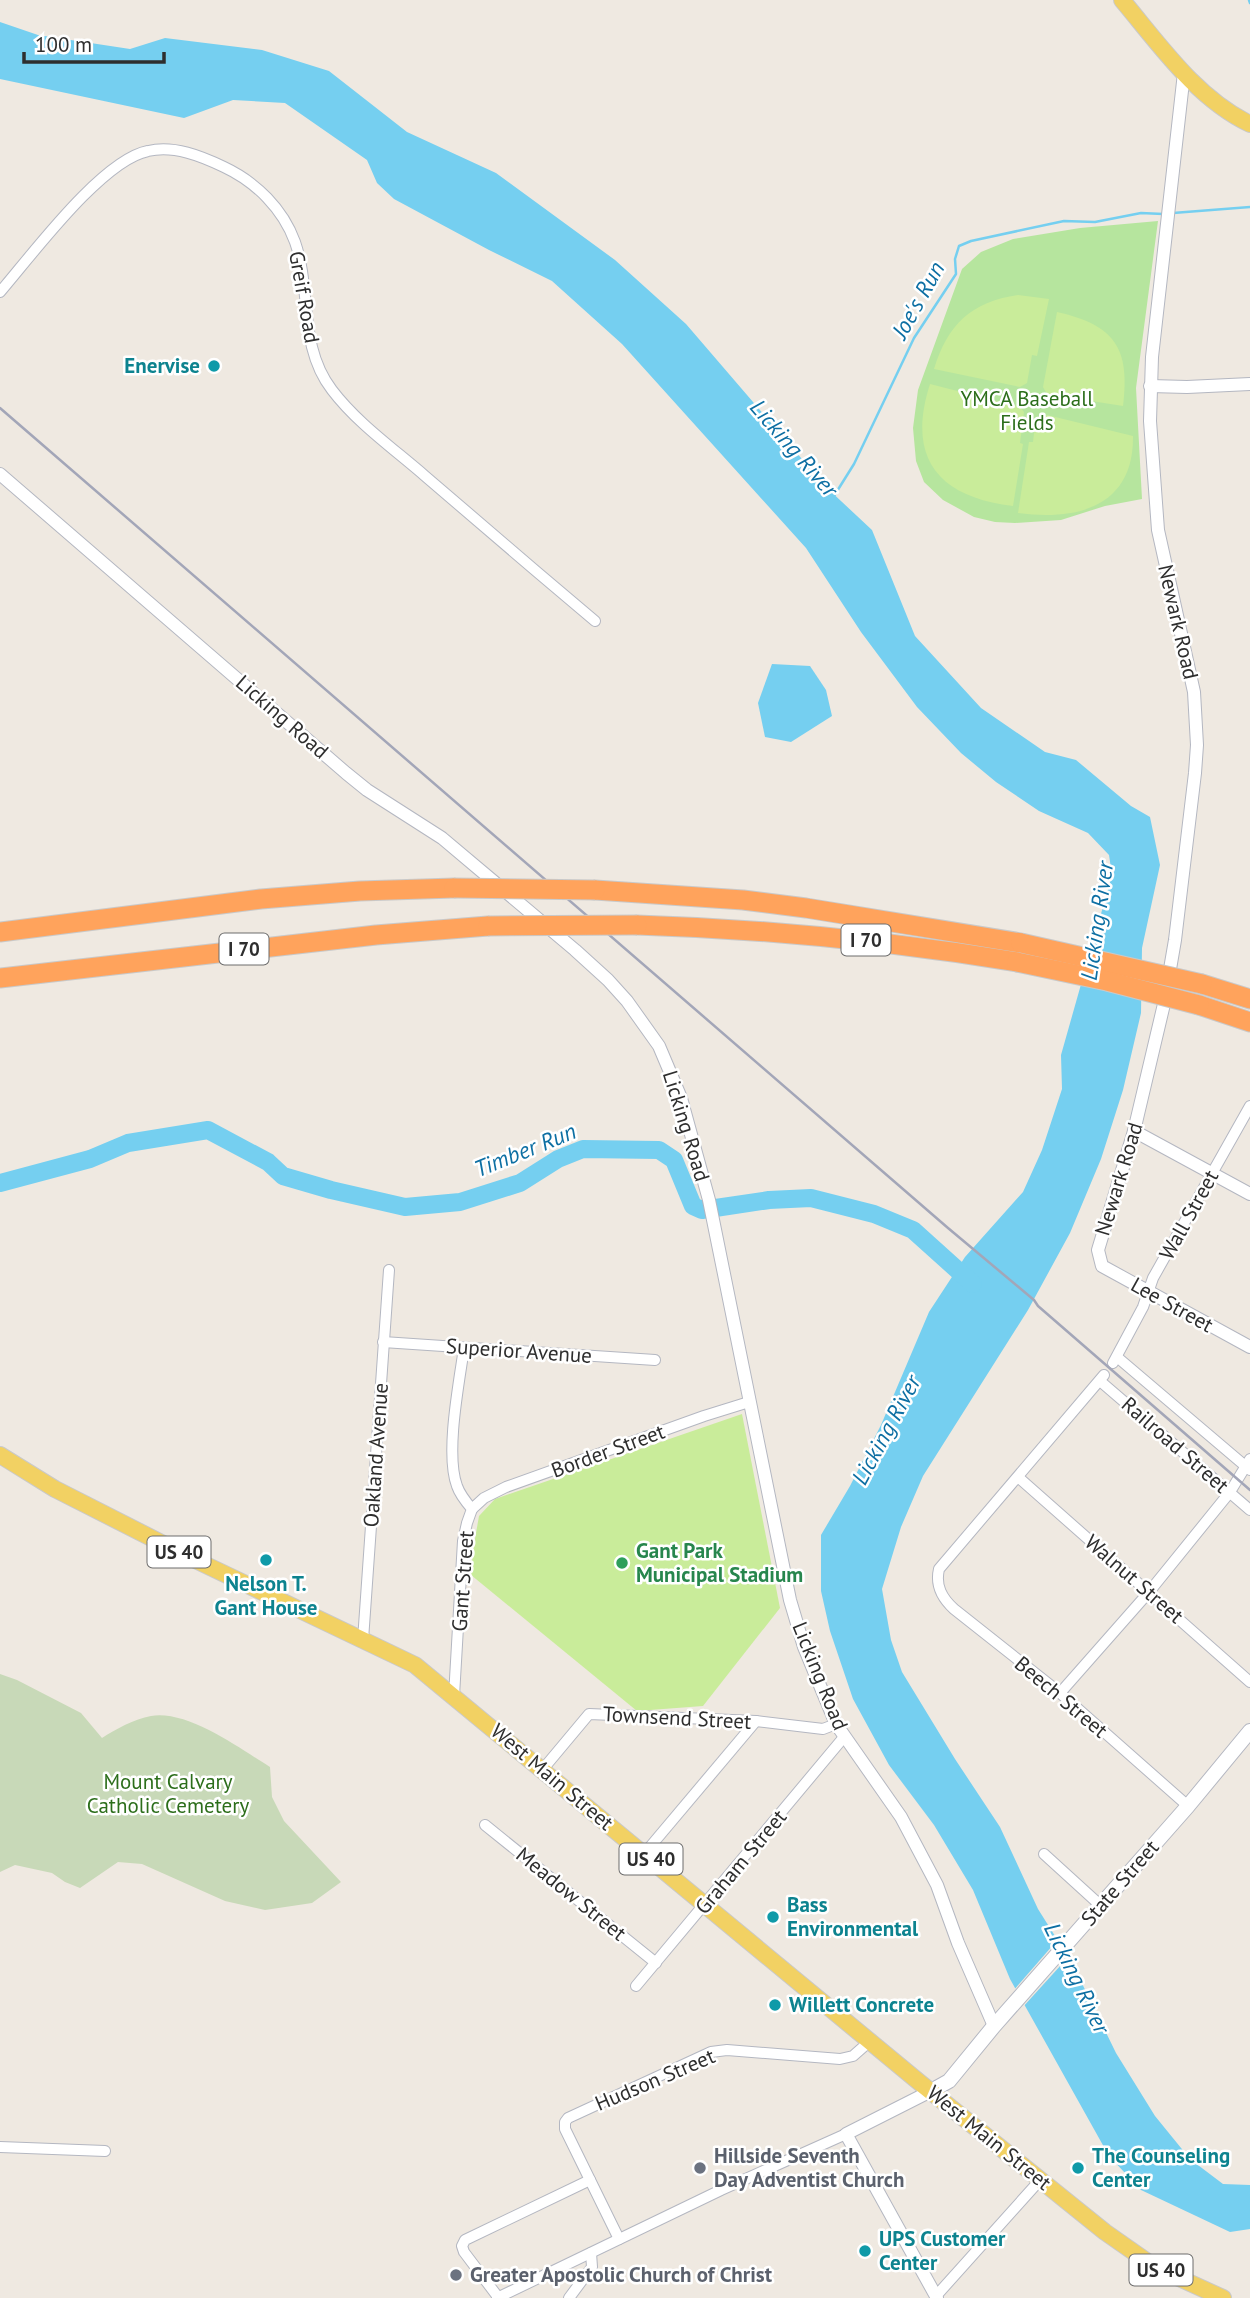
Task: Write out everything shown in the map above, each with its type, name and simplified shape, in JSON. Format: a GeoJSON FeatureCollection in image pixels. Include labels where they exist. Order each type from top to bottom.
{"type":"FeatureCollection","features":[{"type":"Feature","properties":{"kind":"highway","name":"I 70"},"geometry":{"type":"LineString","coordinates":[[0,932],[261,899],[360,891],[454,888],[673,894],[794,906],[1019,952],[1202,984],[1250,999]]}},
{"type":"Feature","properties":{"kind":"highway","name":"I 70"},"geometry":{"type":"LineString","coordinates":[[0,978],[376,935],[488,926],[637,925],[803,933],[1019,952],[1107,981],[1199,1005],[1250,1022]]}},
{"type":"Feature","properties":{"kind":"main road"},"geometry":{"type":"LineString","coordinates":[[1122,0],[1184,73],[1213,99],[1250,124]]}},
{"type":"Feature","properties":{"kind":"main road","name":"West Main Street"},"geometry":{"type":"LineString","coordinates":[[0,1455],[55,1489],[187,1556],[415,1665],[930,2091],[1105,2232],[1155,2267],[1223,2298]]}},
{"type":"Feature","properties":{"kind":"main road","name":"State Street"},"geometry":{"type":"LineString","coordinates":[[930,2091],[949,2081],[1250,1731]]}},
{"type":"Feature","properties":{"kind":"street","name":"Newark Road"},"geometry":{"type":"LineString","coordinates":[[1099,1258],[1100,1239],[1134,1131],[1164,1003],[1175,940],[1197,745],[1190,672],[1158,530],[1152,464],[1150,386],[1184,73]]}},
{"type":"Feature","properties":{"kind":"street","name":"Greif Road"},"geometry":{"type":"LineString","coordinates":[[0,292],[76,204],[121,161],[147,151],[167,150],[202,157],[229,169],[251,182],[271,201],[295,241],[310,343],[321,373],[330,388],[346,407],[594,621]]}},
{"type":"Feature","properties":{"kind":"street"},"geometry":{"type":"LineString","coordinates":[[1150,386],[1250,384]]}},
{"type":"Feature","properties":{"kind":"street","name":"Licking Road"},"geometry":{"type":"LineString","coordinates":[[0,474],[346,773],[469,859],[608,980],[638,1015],[659,1046],[681,1098],[709,1200],[790,1600],[804,1647],[836,1724],[901,1817],[937,1885],[958,1942],[998,2022]]}},
{"type":"Feature","properties":{"kind":"street","name":"Wall Street"},"geometry":{"type":"LineString","coordinates":[[1115,1360],[1153,1279],[1250,1106]]}},
{"type":"Feature","properties":{"kind":"street"},"geometry":{"type":"LineString","coordinates":[[1134,1131],[1250,1194]]}},
{"type":"Feature","properties":{"kind":"street","name":"Lee Street"},"geometry":{"type":"LineString","coordinates":[[1099,1258],[1102,1266],[1250,1347]]}},
{"type":"Feature","properties":{"kind":"street","name":"Oakland Avenue"},"geometry":{"type":"LineString","coordinates":[[363,1640],[389,1270]]}},
{"type":"Feature","properties":{"kind":"street","name":"Superior Avenue"},"geometry":{"type":"LineString","coordinates":[[383,1342],[655,1360]]}},
{"type":"Feature","properties":{"kind":"street","name":"Gant Street"},"geometry":{"type":"LineString","coordinates":[[454,1696],[463,1541],[472,1509],[457,1487],[452,1459],[464,1348]]}},
{"type":"Feature","properties":{"kind":"street","name":"Railroad Street"},"geometry":{"type":"LineString","coordinates":[[1115,1360],[1249,1465]]}},
{"type":"Feature","properties":{"kind":"street","name":"Railroad Street"},"geometry":{"type":"LineString","coordinates":[[1018,1477],[1102,1378],[1250,1510]]}},
{"type":"Feature","properties":{"kind":"street","name":"Border Street"},"geometry":{"type":"LineString","coordinates":[[472,1509],[484,1498],[506,1487],[749,1402]]}},
{"type":"Feature","properties":{"kind":"street"},"geometry":{"type":"LineString","coordinates":[[1060,1693],[1149,1592],[1249,1465]]}},
{"type":"Feature","properties":{"kind":"street","name":"Beech Street"},"geometry":{"type":"LineString","coordinates":[[1018,1477],[939,1569],[938,1586],[945,1600],[1060,1693],[1188,1806]]}},
{"type":"Feature","properties":{"kind":"street","name":"Walnut Street"},"geometry":{"type":"LineString","coordinates":[[1018,1477],[1250,1682]]}},
{"type":"Feature","properties":{"kind":"street","name":"Townsend Street"},"geometry":{"type":"LineString","coordinates":[[543,1769],[589,1714],[756,1721],[823,1729],[836,1724]]}},
{"type":"Feature","properties":{"kind":"street"},"geometry":{"type":"LineString","coordinates":[[644,1854],[756,1721]]}},
{"type":"Feature","properties":{"kind":"street","name":"Graham Street"},"geometry":{"type":"LineString","coordinates":[[636,1986],[844,1737]]}},
{"type":"Feature","properties":{"kind":"street","name":"Meadow Street"},"geometry":{"type":"LineString","coordinates":[[485,1825],[656,1963]]}},
{"type":"Feature","properties":{"kind":"street"},"geometry":{"type":"LineString","coordinates":[[1044,1854],[1100,1905]]}},
{"type":"Feature","properties":{"kind":"street","name":"Hudson Street"},"geometry":{"type":"LineString","coordinates":[[590,2180],[565,2129],[568,2118],[711,2052],[727,2050],[840,2059],[853,2056],[870,2041]]}},
{"type":"Feature","properties":{"kind":"street"},"geometry":{"type":"LineString","coordinates":[[619,2239],[590,2180],[465,2240],[462,2246],[498,2298],[767,2168],[846,2134],[930,2091]]}},
{"type":"Feature","properties":{"kind":"street"},"geometry":{"type":"LineString","coordinates":[[846,2134],[937,2297],[1041,2179]]}},
{"type":"Feature","properties":{"kind":"street"},"geometry":{"type":"LineString","coordinates":[[0,2147],[105,2151]]}},
{"type":"Feature","properties":{"kind":"street"},"geometry":{"type":"LineString","coordinates":[[569,2298],[593,2267],[591,2253]]}},
{"type":"Feature","properties":{"kind":"green space","name":"YMCA Baseball Fields"},"geometry":{"type":"Polygon","coordinates":[[[1158,221],[1136,388],[1142,499],[1105,506],[1061,520],[1015,523],[974,517],[943,500],[924,482],[916,461],[913,428],[918,390],[962,269],[981,252],[1013,239],[1080,228],[1158,221]]]}},
{"type":"Feature","properties":{"kind":"green space"},"geometry":{"type":"Polygon","coordinates":[[[1018,295],[1049,299],[1037,356],[1032,355],[1027,383],[1020,387],[934,369],[946,339],[964,318],[987,303],[1018,295]]]}},
{"type":"Feature","properties":{"kind":"green space"},"geometry":{"type":"Polygon","coordinates":[[[1057,312],[1093,324],[1114,342],[1124,369],[1123,406],[1047,394],[1043,387],[1057,312]]]}},
{"type":"Feature","properties":{"kind":"green space"},"geometry":{"type":"Polygon","coordinates":[[[930,384],[1020,407],[1024,412],[1020,443],[1023,444],[1013,506],[965,494],[935,470],[926,453],[922,433],[930,384]]]}},
{"type":"Feature","properties":{"kind":"green space"},"geometry":{"type":"Polygon","coordinates":[[[1047,415],[1133,436],[1131,460],[1124,479],[1113,494],[1081,511],[1040,515],[1018,513],[1029,442],[1033,442],[1035,425],[1041,424],[1041,420],[1047,415]]]}},
{"type":"Feature","properties":{"kind":"green space","name":"Gant Park Municipal Stadium"},"geometry":{"type":"Polygon","coordinates":[[[742,1414],[780,1608],[703,1706],[637,1711],[471,1575],[479,1516],[495,1499],[742,1414]]]}},
{"type":"Feature","properties":{"kind":"green space","name":"Mount Calvary Catholic Cemetery"},"geometry":{"type":"Polygon","coordinates":[[[0,1674],[81,1713],[102,1738],[138,1719],[165,1716],[197,1724],[228,1741],[270,1767],[272,1797],[284,1821],[341,1882],[312,1903],[265,1910],[225,1901],[142,1864],[118,1862],[80,1888],[52,1873],[15,1865],[0,1872],[0,1674]]]}},
{"type":"Feature","properties":{"kind":"water","name":"Licking River"},"geometry":{"type":"Polygon","coordinates":[[[0,22],[38,35],[130,49],[165,38],[262,50],[329,71],[407,132],[496,173],[615,260],[686,324],[826,487],[872,530],[915,636],[981,708],[1045,752],[1076,760],[1131,806],[1150,817],[1160,865],[1142,948],[1141,1013],[1123,1090],[1101,1159],[1070,1233],[1028,1310],[923,1476],[901,1527],[882,1589],[891,1640],[902,1672],[1000,1827],[1038,1909],[1072,1963],[1116,2053],[1155,2116],[1190,2159],[1223,2184],[1250,2185],[1250,2229],[1230,2232],[1141,2190],[1109,2156],[1010,1979],[973,1890],[934,1825],[889,1765],[853,1699],[830,1631],[821,1591],[821,1535],[881,1425],[929,1312],[965,1257],[1023,1192],[1042,1150],[1062,1089],[1061,1055],[1112,875],[1109,855],[1088,833],[1039,811],[996,782],[961,753],[917,707],[861,632],[806,548],[622,344],[552,281],[394,199],[377,183],[367,160],[285,103],[233,100],[184,118],[0,79],[0,22]]]}},
{"type":"Feature","properties":{"kind":"water"},"geometry":{"type":"Polygon","coordinates":[[[772,664],[810,666],[826,690],[832,716],[791,742],[765,737],[758,703],[772,664]]]}},
{"type":"Feature","properties":{"kind":"pier"},"geometry":{"type":"Polygon","coordinates":[[[1060,1937],[1071,1954],[1022,2008],[1013,1991],[1060,1937]]]}},
{"type":"Feature","properties":{"kind":"waterway","name":"Joe's Run"},"geometry":{"type":"LineString","coordinates":[[1173,213],[1250,207]]}},
{"type":"Feature","properties":{"kind":"waterway","name":"Joe's Run"},"geometry":{"type":"LineString","coordinates":[[834,496],[854,464],[914,338],[956,274],[955,259],[959,246],[1064,221],[1095,222],[1141,213],[1163,214]]}},
{"type":"Feature","properties":{"kind":"waterway","name":"Timber Run"},"geometry":{"type":"LineString","coordinates":[[0,1183],[90,1159],[128,1143],[208,1130],[268,1162],[283,1176],[405,1207],[460,1202],[520,1183],[558,1159],[583,1149],[659,1150],[674,1160],[693,1206],[702,1210],[769,1200],[811,1198],[874,1214],[913,1230],[973,1284]]}},
{"type":"Feature","properties":{"kind":"railway"},"geometry":{"type":"LineString","coordinates":[[0,408],[1034,1300],[1250,1490]]}},
{"type":"Feature","properties":{"kind":"place","name":"Enervise"},"geometry":{"type":"Point","coordinates":[214,366]}},
{"type":"Feature","properties":{"kind":"place","name":"Nelson T. Gant House"},"geometry":{"type":"Point","coordinates":[266,1560]}},
{"type":"Feature","properties":{"kind":"place","name":"Gant Park Municipal Stadium"},"geometry":{"type":"Point","coordinates":[622,1563]}},
{"type":"Feature","properties":{"kind":"place","name":"Bass Environmental"},"geometry":{"type":"Point","coordinates":[773,1917]}},
{"type":"Feature","properties":{"kind":"place","name":"Willett Concrete"},"geometry":{"type":"Point","coordinates":[775,2005]}},
{"type":"Feature","properties":{"kind":"place","name":"Hillside Seventh Day Adventist Church"},"geometry":{"type":"Point","coordinates":[700,2168]}},
{"type":"Feature","properties":{"kind":"place","name":"The Counseling Center"},"geometry":{"type":"Point","coordinates":[1078,2168]}},
{"type":"Feature","properties":{"kind":"place","name":"UPS Customer Center"},"geometry":{"type":"Point","coordinates":[865,2251]}},
{"type":"Feature","properties":{"kind":"place","name":"Greater Apostolic Church of Christ"},"geometry":{"type":"Point","coordinates":[456,2275]}}]}
